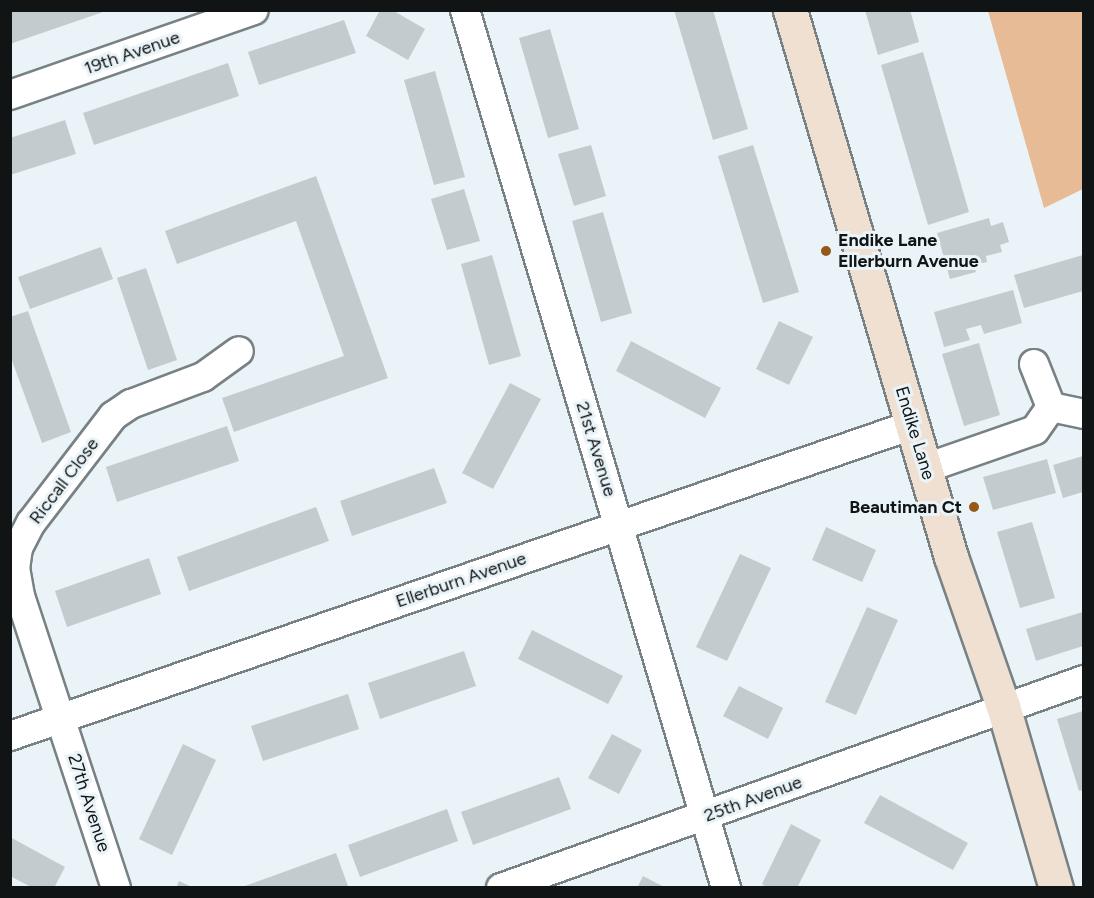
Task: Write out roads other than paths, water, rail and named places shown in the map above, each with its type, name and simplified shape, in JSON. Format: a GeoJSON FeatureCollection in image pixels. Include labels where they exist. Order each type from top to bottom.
{"type":"FeatureCollection","features":[{"type":"Feature","properties":{"kind":"street","name":"19th Avenue"},"geometry":{"type":"LineString","coordinates":[[10,95],[254,10]]}},
{"type":"Feature","properties":{"kind":"street","name":"21st Avenue"},"geometry":{"type":"LineString","coordinates":[[465,10],[726,888]]}},
{"type":"Feature","properties":{"kind":"street","name":"Endike Lane"},"geometry":{"type":"LineString","coordinates":[[790,10],[951,557],[1003,706],[1056,888]]}},
{"type":"Feature","properties":{"kind":"street","name":"Riccall Close"},"geometry":{"type":"LineString","coordinates":[[62,718],[20,596],[14,546],[113,416],[131,404],[203,377],[239,351]]}},
{"type":"Feature","properties":{"kind":"street"},"geometry":{"type":"LineString","coordinates":[[1034,364],[1051,407]]}},
{"type":"Feature","properties":{"kind":"street"},"geometry":{"type":"LineString","coordinates":[[1051,407],[1083,414]]}},
{"type":"Feature","properties":{"kind":"street"},"geometry":{"type":"LineString","coordinates":[[926,468],[1035,430],[1051,407]]}},
{"type":"Feature","properties":{"kind":"street","name":"Ellerburn Avenue"},"geometry":{"type":"LineString","coordinates":[[10,736],[619,524],[912,425]]}},
{"type":"Feature","properties":{"kind":"street","name":"25th Avenue"},"geometry":{"type":"LineString","coordinates":[[501,888],[706,817],[1003,706],[1083,680]]}},
{"type":"Feature","properties":{"kind":"street","name":"27th Avenue"},"geometry":{"type":"LineString","coordinates":[[62,718],[116,888]]}},
{"type":"Feature","properties":{"kind":"place","name":"Endike Lane Ellerburn Avenue"},"geometry":{"type":"Point","coordinates":[826,251]}},
{"type":"Feature","properties":{"kind":"place","name":"Beautiman Ct"},"geometry":{"type":"Point","coordinates":[974,507]}}]}
